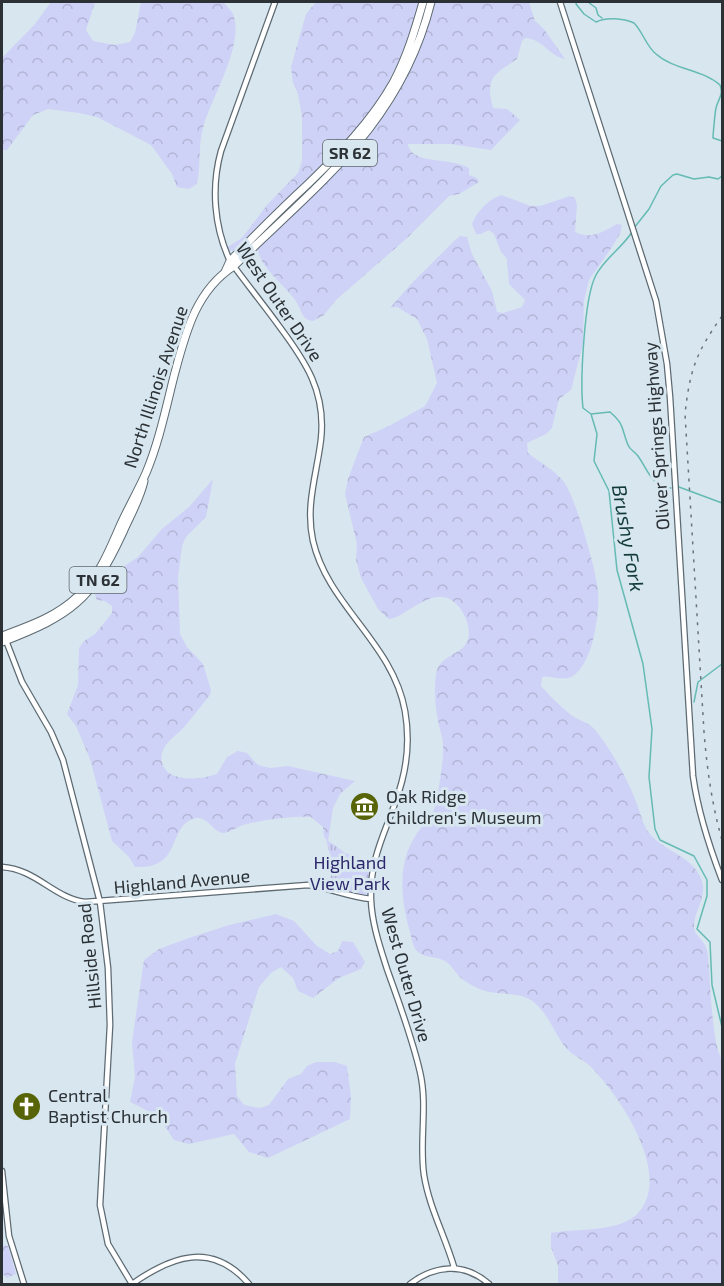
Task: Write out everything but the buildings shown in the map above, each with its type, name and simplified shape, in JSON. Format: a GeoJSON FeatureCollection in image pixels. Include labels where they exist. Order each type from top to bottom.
{"type":"FeatureCollection","features":[{"type":"Feature","properties":{"kind":"highway","name":"SR 62"},"geometry":{"type":"LineString","coordinates":[[225,272],[363,128],[393,83],[405,58],[423,2]]}},
{"type":"Feature","properties":{"kind":"highway","name":"SR 62"},"geometry":{"type":"LineString","coordinates":[[232,264],[353,151],[377,120],[411,62],[431,2]]}},
{"type":"Feature","properties":{"kind":"highway","name":"North Illinois Avenue"},"geometry":{"type":"LineString","coordinates":[[3,638],[57,613],[84,590],[98,572],[146,473],[160,432],[182,346],[192,317],[211,286],[225,272]]}},
{"type":"Feature","properties":{"kind":"street","name":"West Outer Drive"},"geometry":{"type":"LineString","coordinates":[[275,2],[218,165],[215,206],[225,250],[232,264],[296,347],[311,373],[319,402],[321,430],[310,504],[310,524],[314,545],[335,591],[384,656],[396,681],[404,709],[407,742],[405,769],[377,850],[371,900],[376,932],[420,1072],[424,1103],[424,1175],[432,1207],[454,1267]]}},
{"type":"Feature","properties":{"kind":"street","name":"Oliver Springs Highway"},"geometry":{"type":"LineString","coordinates":[[560,2],[631,217],[656,301],[667,364],[685,676],[694,786],[711,851],[723,880]]}},
{"type":"Feature","properties":{"kind":"street","name":"Hillside Road"},"geometry":{"type":"LineString","coordinates":[[3,638],[22,682],[61,754],[100,902],[107,955],[110,1014],[100,1205],[108,1244],[132,1284]]}},
{"type":"Feature","properties":{"kind":"street","name":"Highland Avenue"},"geometry":{"type":"LineString","coordinates":[[2,867],[14,868],[31,874],[75,900],[100,902],[309,885],[371,900]]}},
{"type":"Feature","properties":{"kind":"street"},"geometry":{"type":"LineString","coordinates":[[2,1171],[9,1236],[24,1284]]}},
{"type":"Feature","properties":{"kind":"street"},"geometry":{"type":"LineString","coordinates":[[132,1284],[171,1261],[193,1257],[222,1263],[236,1271],[249,1284]]}},
{"type":"Feature","properties":{"kind":"street"},"geometry":{"type":"LineString","coordinates":[[410,1284],[424,1274],[454,1267],[477,1276],[489,1284]]}},
{"type":"Feature","properties":{"kind":"green space"},"geometry":{"type":"Polygon","coordinates":[[[51,2],[95,2],[86,30],[93,41],[115,45],[130,42],[135,33],[141,2],[223,2],[230,9],[236,29],[234,43],[225,73],[203,128],[197,184],[189,189],[177,187],[172,174],[151,145],[97,117],[79,113],[48,109],[33,115],[7,150],[2,150],[2,58],[35,24],[51,2]]]}},
{"type":"Feature","properties":{"kind":"green space"},"geometry":{"type":"Polygon","coordinates":[[[316,2],[420,2],[397,64],[376,103],[363,121],[322,167],[235,250],[228,251],[226,248],[242,238],[267,205],[298,173],[302,161],[302,117],[291,67],[306,14],[316,2]]]}},
{"type":"Feature","properties":{"kind":"green space"},"geometry":{"type":"Polygon","coordinates":[[[434,2],[529,2],[535,21],[544,29],[565,59],[555,55],[537,41],[525,38],[522,41],[517,59],[493,78],[490,90],[493,108],[507,109],[520,120],[491,150],[451,144],[408,144],[410,151],[423,158],[469,168],[469,175],[477,178],[479,182],[459,194],[449,196],[406,239],[336,300],[324,315],[313,321],[308,320],[293,297],[268,270],[259,255],[258,248],[342,166],[388,110],[407,78],[422,42],[434,2]]]}},
{"type":"Feature","properties":{"kind":"green space"},"geometry":{"type":"Polygon","coordinates":[[[501,195],[531,206],[540,206],[570,196],[575,198],[577,205],[575,232],[581,234],[597,234],[617,224],[622,225],[620,234],[589,280],[584,301],[583,344],[571,390],[559,399],[552,428],[546,434],[527,443],[528,453],[557,474],[569,491],[585,535],[598,591],[598,612],[594,637],[580,670],[569,678],[542,677],[541,686],[571,715],[597,732],[623,773],[649,833],[662,845],[686,860],[702,881],[702,898],[694,929],[707,950],[716,1041],[722,1059],[722,1284],[558,1284],[558,1266],[551,1247],[551,1233],[610,1227],[621,1223],[631,1219],[639,1212],[648,1196],[650,1177],[638,1136],[616,1097],[589,1065],[566,1048],[537,1005],[526,997],[479,989],[461,978],[445,961],[419,953],[413,944],[405,910],[402,887],[407,852],[434,809],[442,768],[443,743],[438,723],[435,685],[437,669],[442,662],[465,645],[469,628],[459,607],[443,597],[427,600],[389,619],[378,609],[361,578],[356,560],[357,544],[345,494],[348,479],[364,437],[425,406],[437,383],[427,339],[417,319],[397,307],[390,308],[411,284],[460,236],[467,237],[472,254],[492,291],[497,312],[503,313],[522,307],[525,300],[509,284],[507,259],[501,252],[494,234],[489,230],[476,234],[472,224],[484,207],[501,195]]]}},
{"type":"Feature","properties":{"kind":"green space"},"geometry":{"type":"Polygon","coordinates":[[[213,479],[206,517],[186,537],[182,546],[178,577],[180,634],[187,647],[203,664],[211,690],[210,695],[186,725],[165,746],[161,757],[162,763],[169,773],[175,776],[206,777],[217,774],[227,757],[238,751],[247,753],[258,765],[270,768],[288,766],[355,781],[340,794],[333,808],[328,841],[324,837],[323,827],[311,817],[259,822],[243,825],[224,833],[204,820],[195,818],[183,826],[172,849],[160,862],[150,866],[135,867],[129,857],[112,841],[90,759],[76,726],[67,714],[78,685],[79,648],[84,641],[95,634],[112,613],[112,606],[105,601],[97,600],[95,595],[105,579],[138,557],[162,529],[189,507],[213,479]]]}},
{"type":"Feature","properties":{"kind":"green space","name":"Highland View Park"},"geometry":{"type":"Polygon","coordinates":[[[326,839],[345,853],[372,861],[369,893],[360,896],[330,886],[332,863],[326,839]]]}},
{"type":"Feature","properties":{"kind":"green space"},"geometry":{"type":"Polygon","coordinates":[[[276,914],[294,921],[317,946],[330,954],[338,951],[342,941],[353,942],[365,962],[361,969],[339,978],[313,998],[298,991],[293,978],[281,967],[271,973],[259,987],[235,1064],[237,1096],[244,1105],[260,1108],[269,1105],[288,1079],[301,1074],[307,1066],[316,1062],[335,1062],[347,1066],[351,1097],[350,1119],[268,1158],[249,1152],[234,1134],[189,1144],[174,1140],[158,1116],[130,1102],[135,1077],[132,1042],[144,960],[159,949],[189,938],[229,925],[276,914]]]}},
{"type":"Feature","properties":{"kind":"green space"},"geometry":{"type":"Polygon","coordinates":[[[2,1245],[8,1246],[16,1274],[7,1278],[2,1273],[2,1245]]]}},
{"type":"Feature","properties":{"kind":"waterway","name":"Brushy Fork"},"geometry":{"type":"LineString","coordinates":[[577,2],[576,4],[584,14],[596,22],[615,19],[634,23],[653,51],[663,59],[705,76],[720,85],[721,94],[716,108],[713,138],[722,141]]}},
{"type":"Feature","properties":{"kind":"waterway"},"geometry":{"type":"LineString","coordinates":[[588,2],[596,8],[598,15],[602,18]]}},
{"type":"Feature","properties":{"kind":"waterway","name":"Brushy Fork"},"geometry":{"type":"LineString","coordinates":[[634,228],[649,209],[661,186],[673,175],[694,179],[709,177],[718,179],[722,176]]}},
{"type":"Feature","properties":{"kind":"waterway","name":"Brushy Fork"},"geometry":{"type":"LineString","coordinates":[[632,232],[600,269],[592,286],[584,340],[583,408],[591,414],[597,434],[594,461],[609,491],[617,570],[643,664],[652,729],[649,777],[655,829],[660,840],[694,856],[707,880],[707,896],[697,929],[710,942],[712,985],[722,1027]]}},
{"type":"Feature","properties":{"kind":"waterway"},"geometry":{"type":"LineString","coordinates":[[591,414],[610,412],[615,416],[629,447],[638,456],[650,476],[658,484],[671,488]]}},
{"type":"Feature","properties":{"kind":"waterway"},"geometry":{"type":"LineString","coordinates":[[679,487],[722,503]]}},
{"type":"Feature","properties":{"kind":"waterway"},"geometry":{"type":"LineString","coordinates":[[694,702],[698,682],[722,664]]}},
{"type":"Feature","properties":{"kind":"railway"},"geometry":{"type":"LineString","coordinates":[[722,316],[700,351],[689,385],[685,414],[704,732],[710,787],[722,840]]}},
{"type":"Feature","properties":{"kind":"place","name":"Oak Ridge Children's Museum"},"geometry":{"type":"Point","coordinates":[365,807]}},
{"type":"Feature","properties":{"kind":"place","name":"Central Baptist Church"},"geometry":{"type":"Point","coordinates":[27,1106]}}]}
